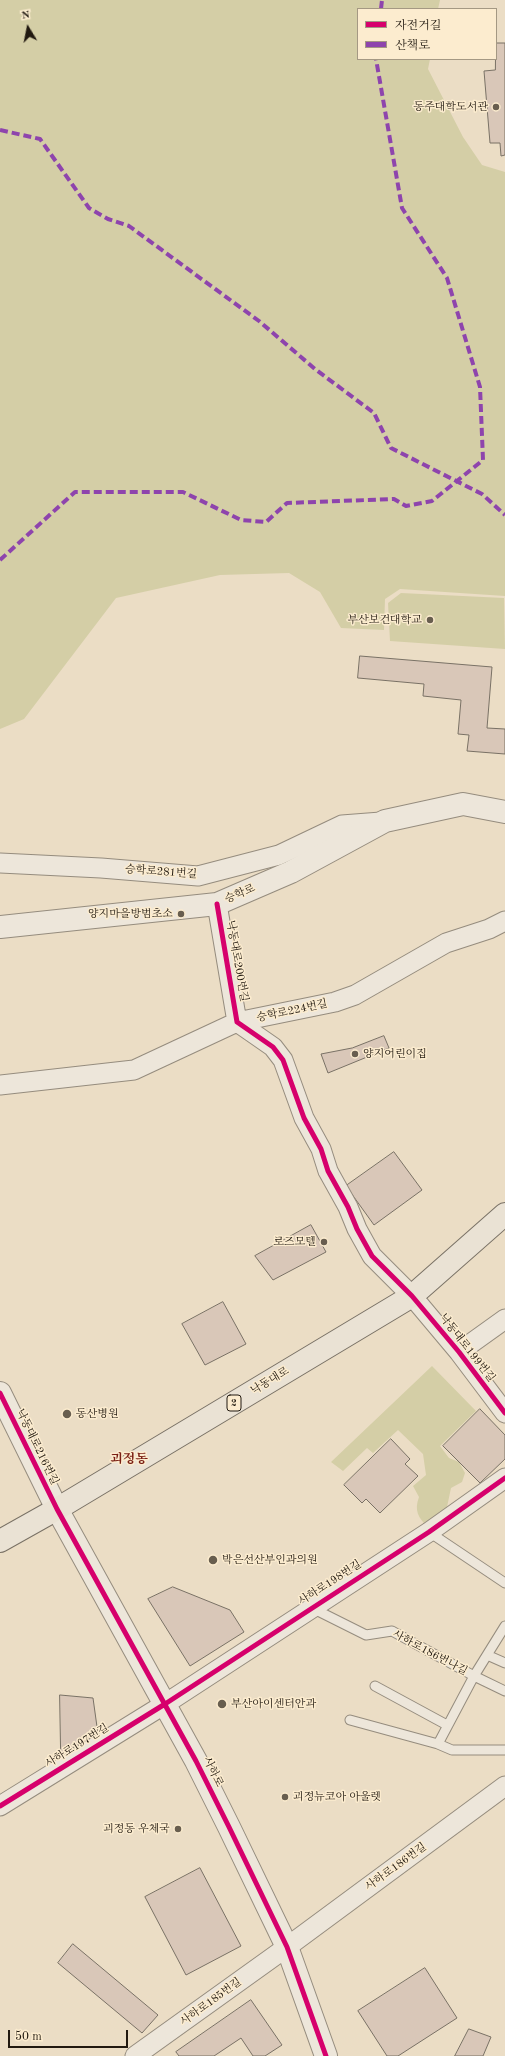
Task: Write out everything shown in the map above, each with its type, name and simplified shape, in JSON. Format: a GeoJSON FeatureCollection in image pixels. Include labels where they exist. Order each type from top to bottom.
{"type":"FeatureCollection","features":[{"type":"Feature","properties":{"kind":"main road","name":"낙동대로"},"geometry":{"type":"LineString","coordinates":[[0,1541],[57,1509],[412,1296],[505,1214]]}},
{"type":"Feature","properties":{"kind":"street","name":"승학로"},"geometry":{"type":"LineString","coordinates":[[0,927],[217,904],[292,872],[385,821],[464,804],[505,812]]}},
{"type":"Feature","properties":{"kind":"street","name":"승학로281번길"},"geometry":{"type":"LineString","coordinates":[[0,863],[101,868],[198,876],[279,855],[342,825],[385,821]]}},
{"type":"Feature","properties":{"kind":"street","name":"낙동대로200번길"},"geometry":{"type":"LineString","coordinates":[[217,904],[237,1022]]}},
{"type":"Feature","properties":{"kind":"street","name":"승학로224번길"},"geometry":{"type":"LineString","coordinates":[[0,1085],[134,1070],[237,1022],[335,1002],[355,995],[446,943],[489,929],[505,921]]}},
{"type":"Feature","properties":{"kind":"street","name":"낙동대로199번길"},"geometry":{"type":"LineString","coordinates":[[237,1022],[273,1047],[282,1060],[304,1118],[321,1150],[328,1171],[348,1207],[357,1229],[372,1256],[412,1296],[460,1352],[505,1413]]}},
{"type":"Feature","properties":{"kind":"street"},"geometry":{"type":"LineString","coordinates":[[460,1352],[505,1319]]}},
{"type":"Feature","properties":{"kind":"street","name":"낙동대로216번길"},"geometry":{"type":"LineString","coordinates":[[0,1393],[57,1509]]}},
{"type":"Feature","properties":{"kind":"street","name":"사하로198번길"},"geometry":{"type":"LineString","coordinates":[[165,1704],[429,1532],[505,1478]]}},
{"type":"Feature","properties":{"kind":"street","name":"사하로"},"geometry":{"type":"LineString","coordinates":[[57,1509],[196,1761],[288,1947],[326,2056]]}},
{"type":"Feature","properties":{"kind":"street","name":"사하로197번길"},"geometry":{"type":"LineString","coordinates":[[0,1806],[165,1704]]}},
{"type":"Feature","properties":{"kind":"street","name":"사하로186번길"},"geometry":{"type":"LineString","coordinates":[[288,1947],[505,1786]]}},
{"type":"Feature","properties":{"kind":"street","name":"사하로185번길"},"geometry":{"type":"LineString","coordinates":[[135,2056],[288,1947]]}},
{"type":"Feature","properties":{"kind":"lane"},"geometry":{"type":"LineString","coordinates":[[429,1532],[505,1583]]}},
{"type":"Feature","properties":{"kind":"lane","name":"사하로186번나길"},"geometry":{"type":"LineString","coordinates":[[311,1608],[366,1635],[392,1631],[474,1676],[505,1690]]}},
{"type":"Feature","properties":{"kind":"lane"},"geometry":{"type":"LineString","coordinates":[[438,1744],[474,1676],[505,1626]]}},
{"type":"Feature","properties":{"kind":"lane"},"geometry":{"type":"LineString","coordinates":[[487,1655],[505,1663]]}},
{"type":"Feature","properties":{"kind":"lane"},"geometry":{"type":"LineString","coordinates":[[375,1686],[448,1725]]}},
{"type":"Feature","properties":{"kind":"lane"},"geometry":{"type":"LineString","coordinates":[[350,1720],[438,1744],[452,1750],[505,1750]]}},
{"type":"Feature","properties":{"kind":"shaded area"},"geometry":{"type":"Polygon","coordinates":[[[0,0],[440,0],[438,8],[357,8],[357,60],[430,60],[428,69],[463,137],[482,165],[505,172],[505,596],[400,589],[385,599],[384,630],[341,628],[320,592],[289,573],[220,575],[116,598],[24,719],[0,729],[0,0]]]}},
{"type":"Feature","properties":{"kind":"shaded area"},"geometry":{"type":"Polygon","coordinates":[[[401,593],[504,598],[505,649],[390,641],[388,603],[401,593]]]}},
{"type":"Feature","properties":{"kind":"shaded area"},"geometry":{"type":"Polygon","coordinates":[[[432,1366],[476,1411],[440,1446],[449,1458],[459,1462],[465,1473],[462,1482],[451,1488],[447,1507],[428,1527],[419,1517],[417,1506],[419,1497],[413,1486],[426,1475],[423,1454],[398,1430],[373,1453],[367,1448],[343,1471],[331,1462],[432,1366]]]}},
{"type":"Feature","properties":{"kind":"building","name":"동주대학도서관"},"geometry":{"type":"Polygon","coordinates":[[[497,43],[505,43],[505,155],[501,156],[500,143],[490,143],[484,71],[495,70],[495,60],[497,60],[497,43]]]}},
{"type":"Feature","properties":{"kind":"building"},"geometry":{"type":"Polygon","coordinates":[[[360,656],[492,667],[487,728],[505,729],[505,754],[467,751],[469,735],[458,734],[461,700],[423,696],[424,684],[358,678],[360,656]]]}},
{"type":"Feature","properties":{"kind":"building"},"geometry":{"type":"Polygon","coordinates":[[[384,1036],[389,1048],[328,1073],[321,1054],[352,1048],[384,1036]]]}},
{"type":"Feature","properties":{"kind":"building"},"geometry":{"type":"Polygon","coordinates":[[[394,1152],[422,1190],[374,1225],[346,1186],[394,1152]]]}},
{"type":"Feature","properties":{"kind":"building"},"geometry":{"type":"Polygon","coordinates":[[[311,1225],[326,1252],[273,1280],[255,1256],[311,1225]]]}},
{"type":"Feature","properties":{"kind":"building"},"geometry":{"type":"Polygon","coordinates":[[[223,1302],[246,1344],[205,1365],[182,1324],[223,1302]]]}},
{"type":"Feature","properties":{"kind":"building"},"geometry":{"type":"Polygon","coordinates":[[[480,1409],[505,1435],[505,1459],[480,1483],[443,1446],[480,1409]]]}},
{"type":"Feature","properties":{"kind":"building"},"geometry":{"type":"Polygon","coordinates":[[[391,1439],[410,1459],[405,1464],[418,1476],[380,1513],[366,1499],[362,1503],[344,1485],[391,1439]]]}},
{"type":"Feature","properties":{"kind":"building"},"geometry":{"type":"Polygon","coordinates":[[[173,1587],[230,1610],[244,1632],[190,1666],[148,1599],[173,1587]]]}},
{"type":"Feature","properties":{"kind":"building"},"geometry":{"type":"Polygon","coordinates":[[[60,1695],[93,1698],[98,1734],[61,1754],[60,1695]]]}},
{"type":"Feature","properties":{"kind":"building"},"geometry":{"type":"Polygon","coordinates":[[[200,1868],[241,1946],[186,1975],[145,1897],[200,1868]]]}},
{"type":"Feature","properties":{"kind":"building"},"geometry":{"type":"Polygon","coordinates":[[[73,1944],[158,2015],[142,2033],[58,1963],[73,1944]]]}},
{"type":"Feature","properties":{"kind":"building"},"geometry":{"type":"Polygon","coordinates":[[[425,1968],[457,2018],[398,2056],[387,2056],[358,2011],[425,1968]]]}},
{"type":"Feature","properties":{"kind":"building"},"geometry":{"type":"Polygon","coordinates":[[[251,2000],[282,2045],[265,2056],[253,2056],[241,2038],[214,2056],[179,2056],[176,2052],[251,2000]]]}},
{"type":"Feature","properties":{"kind":"building"},"geometry":{"type":"Polygon","coordinates":[[[469,2029],[491,2037],[483,2056],[455,2056],[469,2029]]]}},
{"type":"Feature","properties":{"kind":"marked path"},"geometry":{"type":"LineString","coordinates":[[381,8],[382,0]]}},
{"type":"Feature","properties":{"kind":"marked path"},"geometry":{"type":"LineString","coordinates":[[0,560],[75,492],[183,492],[241,520],[266,522],[287,503],[394,499],[406,506],[432,501],[483,460],[480,387],[447,278],[402,208],[376,60]]}},
{"type":"Feature","properties":{"kind":"marked path"},"geometry":{"type":"LineString","coordinates":[[0,130],[40,139],[89,208],[108,219],[129,226],[259,321],[315,369],[374,413],[391,448],[482,494],[505,515]]}},
{"type":"Feature","properties":{"kind":"cycle path"},"geometry":{"type":"LineString","coordinates":[[217,904],[237,1022],[273,1047],[283,1060],[304,1118],[321,1149],[328,1171],[348,1207],[357,1229],[372,1256],[412,1296],[459,1352],[505,1413]]}},
{"type":"Feature","properties":{"kind":"cycle path"},"geometry":{"type":"LineString","coordinates":[[0,1393],[57,1509],[196,1761],[229,1827],[287,1947],[326,2056]]}},
{"type":"Feature","properties":{"kind":"cycle path"},"geometry":{"type":"LineString","coordinates":[[0,1806],[165,1704],[429,1532],[505,1478]]}},
{"type":"Feature","properties":{"kind":"place","name":"동주대학도서관"},"geometry":{"type":"Point","coordinates":[496,107]}},
{"type":"Feature","properties":{"kind":"place","name":"부산보건대학교"},"geometry":{"type":"Point","coordinates":[430,620]}},
{"type":"Feature","properties":{"kind":"place","name":"양지마을방범초소"},"geometry":{"type":"Point","coordinates":[181,914]}},
{"type":"Feature","properties":{"kind":"place","name":"양지어린이집"},"geometry":{"type":"Point","coordinates":[355,1054]}},
{"type":"Feature","properties":{"kind":"place","name":"로즈모텔"},"geometry":{"type":"Point","coordinates":[324,1242]}},
{"type":"Feature","properties":{"kind":"place","name":"동산병원"},"geometry":{"type":"Point","coordinates":[67,1414]}},
{"type":"Feature","properties":{"kind":"place","name":"박은선산부인과의원"},"geometry":{"type":"Point","coordinates":[213,1560]}},
{"type":"Feature","properties":{"kind":"place","name":"부산아이센터안과"},"geometry":{"type":"Point","coordinates":[222,1704]}},
{"type":"Feature","properties":{"kind":"place","name":"괴정뉴코아 아울렛"},"geometry":{"type":"Point","coordinates":[285,1797]}},
{"type":"Feature","properties":{"kind":"place","name":"괴정동 우체국"},"geometry":{"type":"Point","coordinates":[178,1829]}},
{"type":"Feature","properties":{"kind":"district","name":"괴정동"},"geometry":{"type":"Point","coordinates":[129,1460]}}]}
